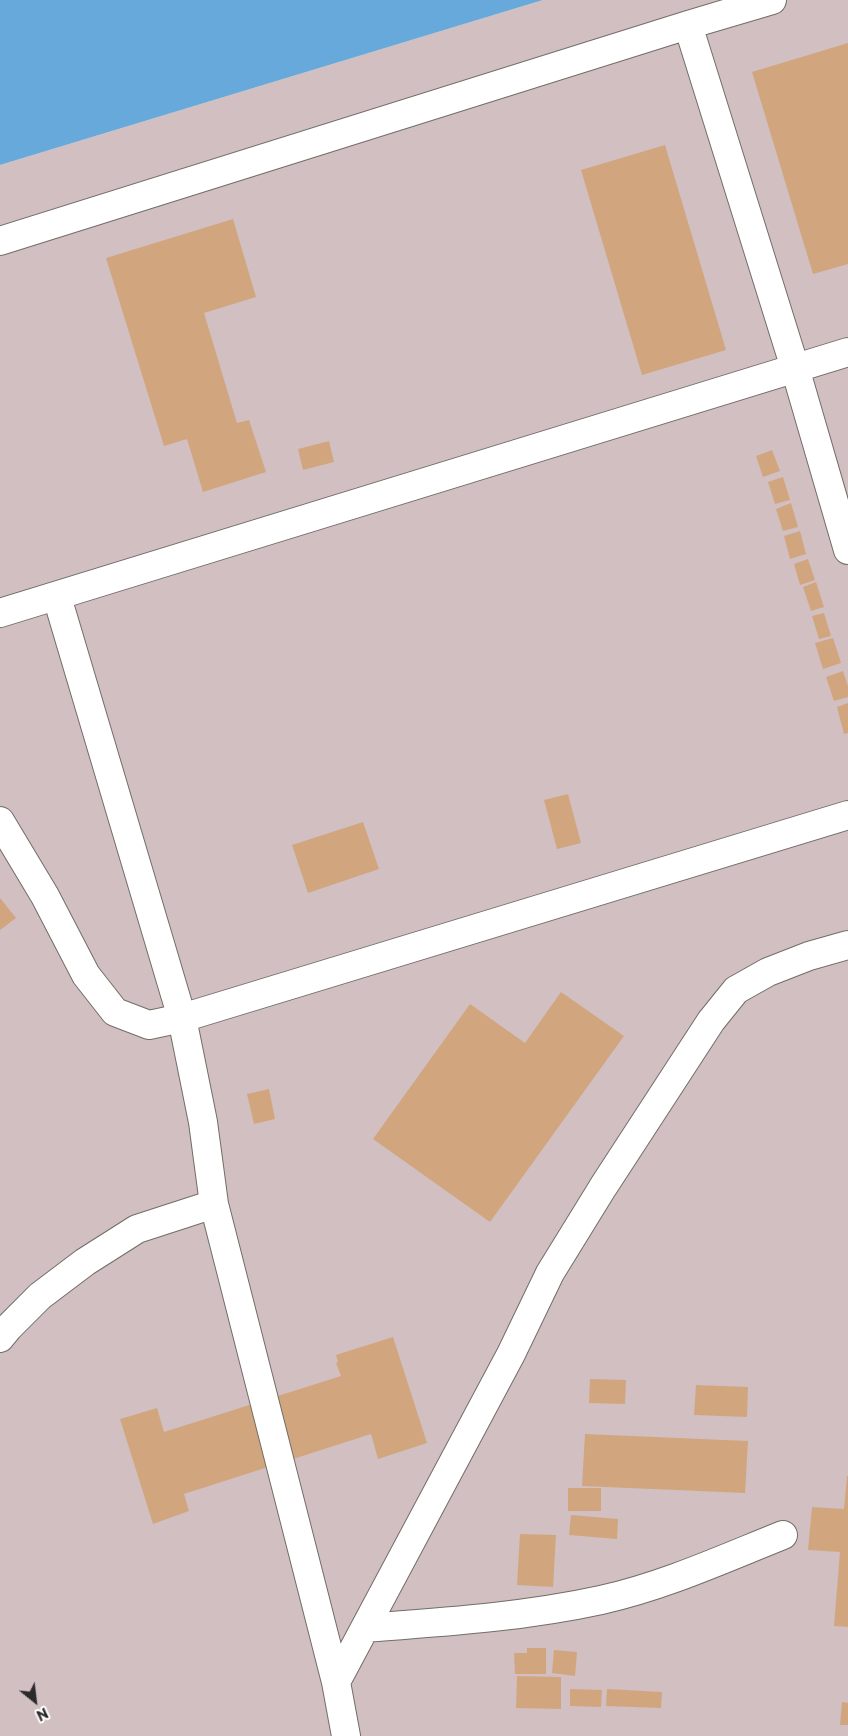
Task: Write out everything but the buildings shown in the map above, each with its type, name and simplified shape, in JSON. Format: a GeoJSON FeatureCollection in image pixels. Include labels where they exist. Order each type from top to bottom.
{"type":"FeatureCollection","features":[{"type":"Feature","properties":{"kind":"lane"},"geometry":{"type":"LineString","coordinates":[[0,241],[688,24],[772,0]]}},
{"type":"Feature","properties":{"kind":"lane"},"geometry":{"type":"LineString","coordinates":[[688,24],[795,368],[848,550]]}},
{"type":"Feature","properties":{"kind":"lane"},"geometry":{"type":"LineString","coordinates":[[0,613],[848,352]]}},
{"type":"Feature","properties":{"kind":"lane"},"geometry":{"type":"LineString","coordinates":[[57,597],[182,1018],[203,1122],[214,1204],[336,1682],[346,1736]]}},
{"type":"Feature","properties":{"kind":"lane"},"geometry":{"type":"LineString","coordinates":[[0,821],[45,896],[86,975],[115,1012],[149,1025],[182,1018],[848,815]]}},
{"type":"Feature","properties":{"kind":"lane"},"geometry":{"type":"LineString","coordinates":[[336,1682],[511,1354],[550,1273],[603,1187],[711,1021],[736,990],[768,972],[809,956],[848,945]]}},
{"type":"Feature","properties":{"kind":"lane"},"geometry":{"type":"LineString","coordinates":[[0,1338],[40,1296],[85,1262],[137,1229],[214,1204]]}},
{"type":"Feature","properties":{"kind":"lane"},"geometry":{"type":"LineString","coordinates":[[365,1628],[496,1618],[602,1600],[679,1578],[783,1535]]}},
{"type":"Feature","properties":{"kind":"shaded area"},"geometry":{"type":"Polygon","coordinates":[[[543,0],[848,0],[848,1736],[0,1736],[0,165],[543,0]]]}},
{"type":"Feature","properties":{"kind":"water"},"geometry":{"type":"Polygon","coordinates":[[[0,0],[543,0],[0,165],[0,0]]]}}]}
